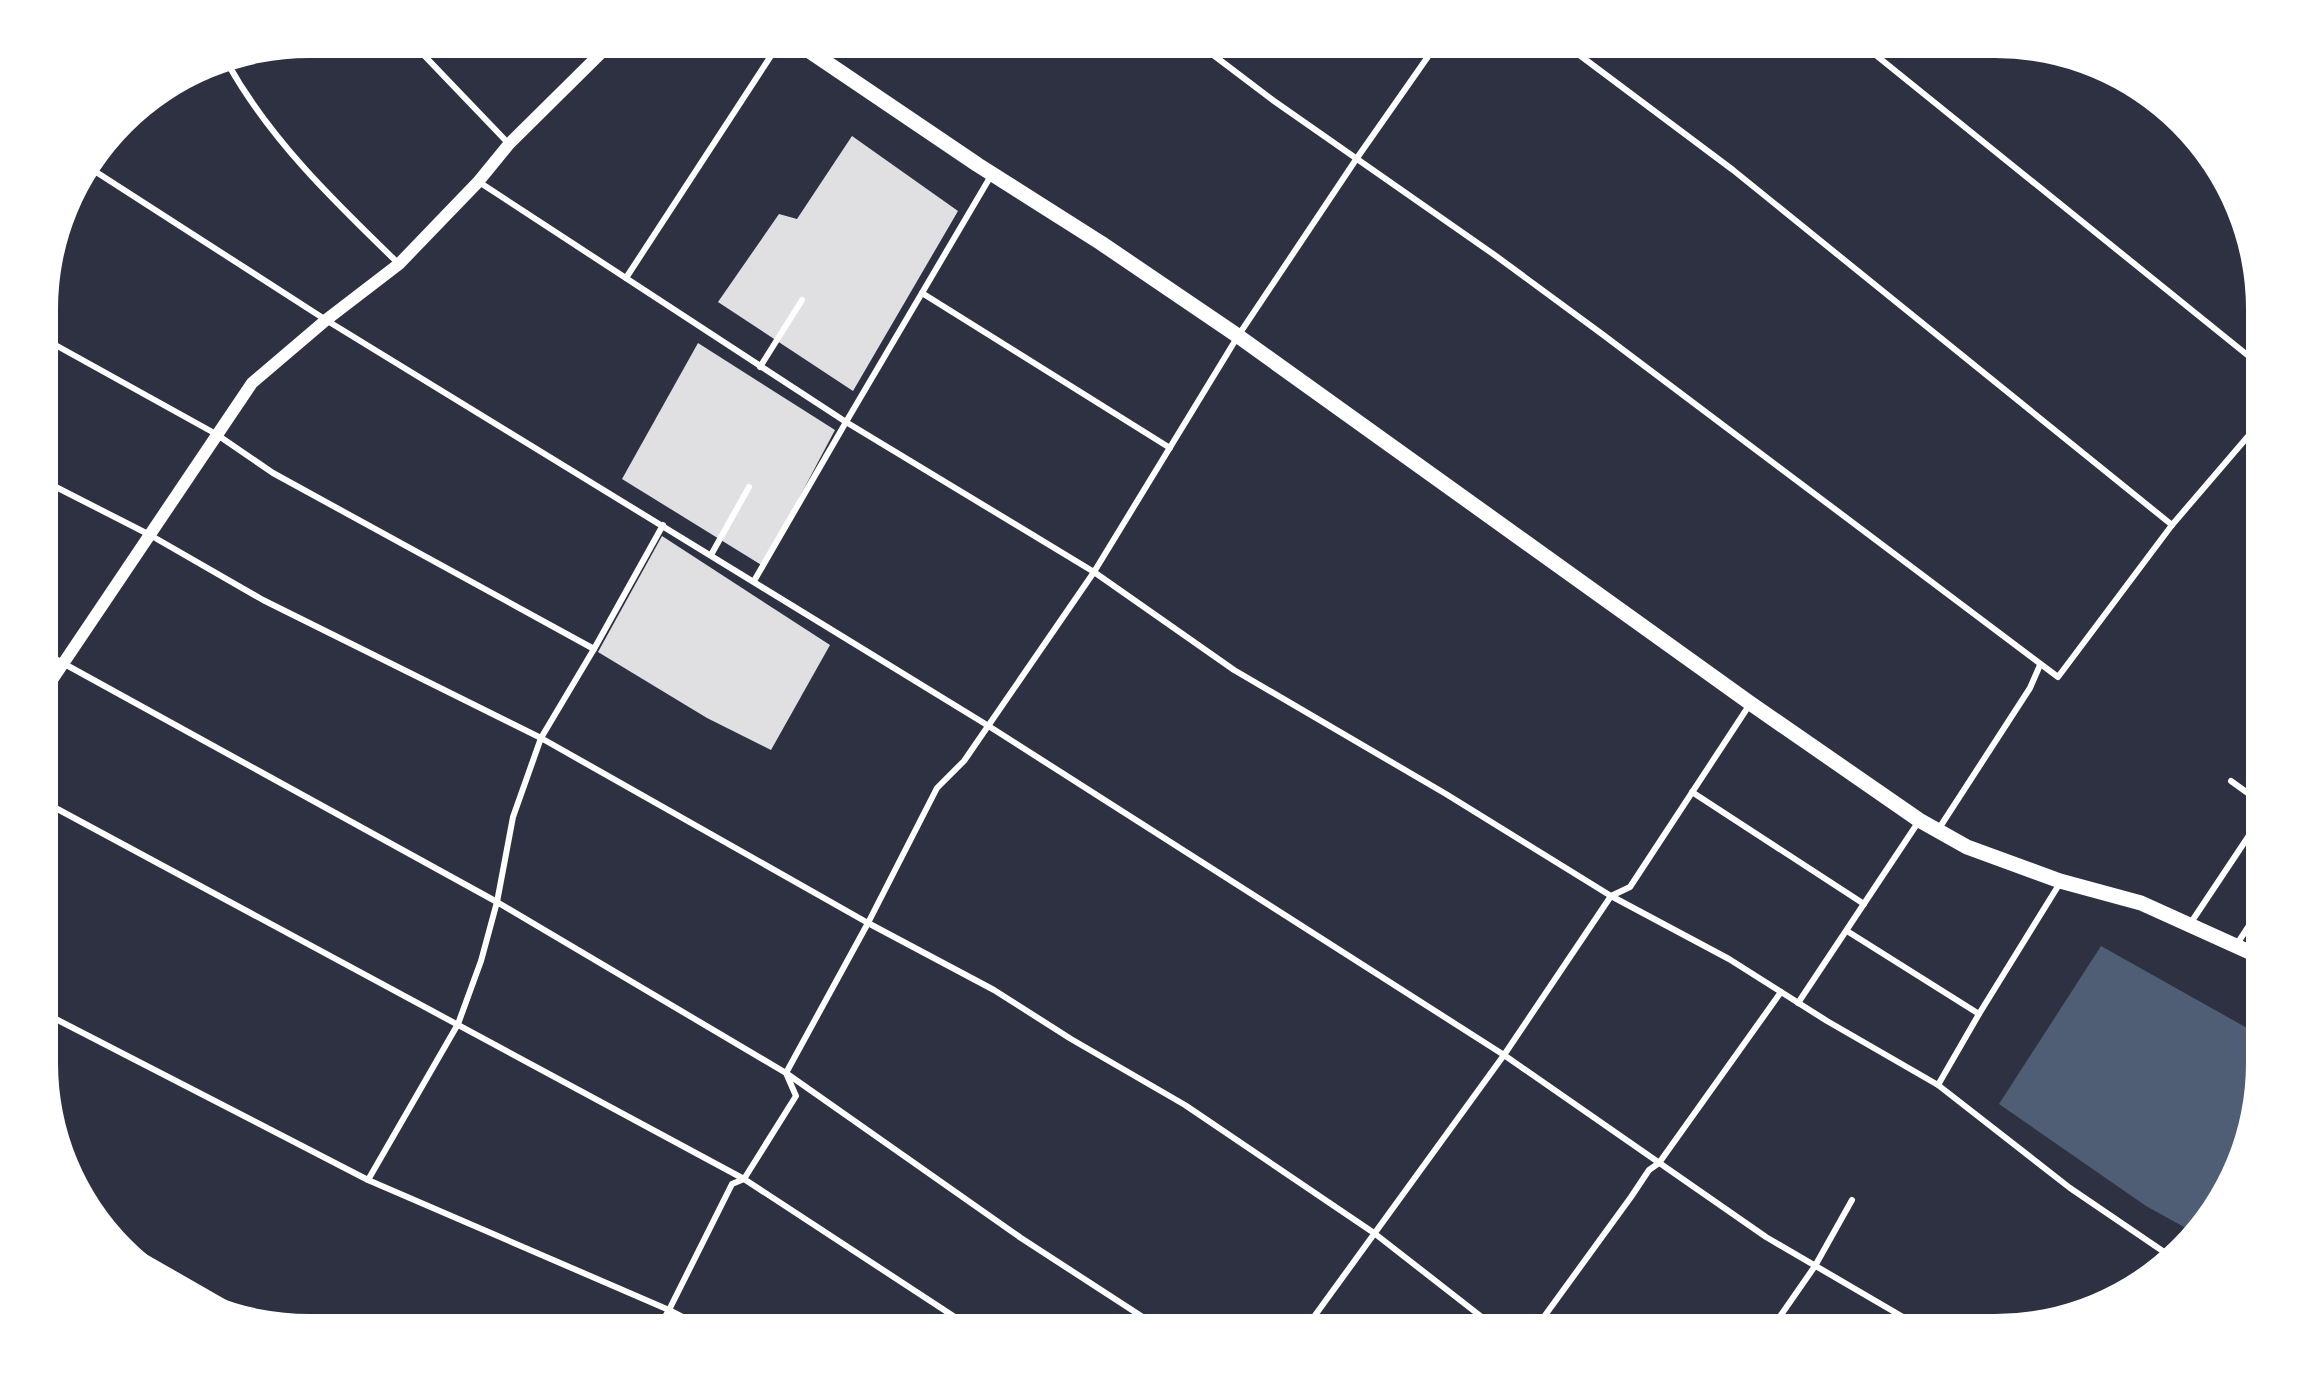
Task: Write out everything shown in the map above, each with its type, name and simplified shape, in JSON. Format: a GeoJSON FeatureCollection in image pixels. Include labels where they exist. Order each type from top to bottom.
{"type":"FeatureCollection","features":[{"type":"Feature","properties":{"kind":"main road"},"geometry":{"type":"LineString","coordinates":[[58,672],[252,383],[326,320],[399,264],[478,182],[509,144],[596,58]]}},
{"type":"Feature","properties":{"kind":"main road"},"geometry":{"type":"LineString","coordinates":[[819,58],[1238,336],[1750,703],[1919,820],[1967,847],[2060,882],[2141,903],[2246,950]]}},
{"type":"Feature","properties":{"kind":"street"},"geometry":{"type":"LineString","coordinates":[[427,58],[509,144]]}},
{"type":"Feature","properties":{"kind":"street"},"geometry":{"type":"LineString","coordinates":[[626,278],[769,58]]}},
{"type":"Feature","properties":{"kind":"street"},"geometry":{"type":"LineString","coordinates":[[1217,58],[1274,101],[1602,334],[2058,677],[2172,525],[2246,438]]}},
{"type":"Feature","properties":{"kind":"street"},"geometry":{"type":"LineString","coordinates":[[786,1073],[868,922],[936,788],[964,761],[1094,572],[1238,336],[1427,58]]}},
{"type":"Feature","properties":{"kind":"street"},"geometry":{"type":"LineString","coordinates":[[1583,58],[1742,178],[2172,525]]}},
{"type":"Feature","properties":{"kind":"street"},"geometry":{"type":"LineString","coordinates":[[1879,58],[2246,354]]}},
{"type":"Feature","properties":{"kind":"street"},"geometry":{"type":"LineString","coordinates":[[232,71],[259,114],[292,154],[348,215],[399,264]]}},
{"type":"Feature","properties":{"kind":"street"},"geometry":{"type":"LineString","coordinates":[[754,581],[992,173]]}},
{"type":"Feature","properties":{"kind":"street"},"geometry":{"type":"LineString","coordinates":[[99,174],[326,320],[987,725],[1504,1055],[1766,1237],[1898,1314]]}},
{"type":"Feature","properties":{"kind":"street"},"geometry":{"type":"LineString","coordinates":[[478,182],[846,422],[1094,572],[1234,670],[1446,794],[1611,896],[1729,959],[1798,1003],[1938,1085],[2070,1188],[2162,1251]]}},
{"type":"Feature","properties":{"kind":"street"},"geometry":{"type":"LineString","coordinates":[[922,293],[1170,448]]}},
{"type":"Feature","properties":{"kind":"street"},"geometry":{"type":"LineString","coordinates":[[760,367],[802,300]]}},
{"type":"Feature","properties":{"kind":"street"},"geometry":{"type":"LineString","coordinates":[[58,346],[216,434],[273,473],[594,649]]}},
{"type":"Feature","properties":{"kind":"street"},"geometry":{"type":"LineString","coordinates":[[711,555],[749,487]]}},
{"type":"Feature","properties":{"kind":"street"},"geometry":{"type":"LineString","coordinates":[[58,488],[150,535],[262,600],[541,738],[868,922],[994,990],[1071,1039],[1185,1105],[1374,1233],[1478,1314]]}},
{"type":"Feature","properties":{"kind":"street"},"geometry":{"type":"LineString","coordinates":[[368,1180],[458,1024],[481,961],[497,902],[513,817],[541,738],[663,525]]}},
{"type":"Feature","properties":{"kind":"street"},"geometry":{"type":"LineString","coordinates":[[58,660],[497,902],[786,1073],[1021,1238],[1138,1314]]}},
{"type":"Feature","properties":{"kind":"street"},"geometry":{"type":"LineString","coordinates":[[1937,830],[2030,688],[2040,665]]}},
{"type":"Feature","properties":{"kind":"street"},"geometry":{"type":"LineString","coordinates":[[1316,1314],[1504,1055],[1611,896],[1630,887],[1750,703]]}},
{"type":"Feature","properties":{"kind":"street"},"geometry":{"type":"LineString","coordinates":[[2231,781],[2246,792]]}},
{"type":"Feature","properties":{"kind":"street"},"geometry":{"type":"LineString","coordinates":[[1692,792],[1864,904]]}},
{"type":"Feature","properties":{"kind":"street"},"geometry":{"type":"LineString","coordinates":[[58,809],[744,1179],[950,1314]]}},
{"type":"Feature","properties":{"kind":"street"},"geometry":{"type":"LineString","coordinates":[[1798,1003],[1919,820]]}},
{"type":"Feature","properties":{"kind":"street"},"geometry":{"type":"LineString","coordinates":[[2189,925],[2246,840]]}},
{"type":"Feature","properties":{"kind":"street"},"geometry":{"type":"LineString","coordinates":[[1938,1085],[2060,882]]}},
{"type":"Feature","properties":{"kind":"street"},"geometry":{"type":"LineString","coordinates":[[2236,946],[2246,930]]}},
{"type":"Feature","properties":{"kind":"street"},"geometry":{"type":"LineString","coordinates":[[1847,931],[1979,1014]]}},
{"type":"Feature","properties":{"kind":"street"},"geometry":{"type":"LineString","coordinates":[[1546,1314],[1649,1170],[1659,1163],[1781,992]]}},
{"type":"Feature","properties":{"kind":"street"},"geometry":{"type":"LineString","coordinates":[[58,1020],[368,1180],[677,1314]]}},
{"type":"Feature","properties":{"kind":"street"},"geometry":{"type":"LineString","coordinates":[[667,1314],[732,1184],[744,1179],[796,1096],[786,1073]]}},
{"type":"Feature","properties":{"kind":"street"},"geometry":{"type":"LineString","coordinates":[[1781,1314],[1815,1266],[1852,1200]]}},
{"type":"Feature","properties":{"kind":"water"},"geometry":{"type":"Polygon","coordinates":[[[2101,946],[2246,1027],[2246,1080],[2238,1128],[2221,1174],[2204,1203],[2185,1228],[2146,1206],[1999,1104],[2101,946]]]}},
{"type":"Feature","properties":{"kind":"building"},"geometry":{"type":"Polygon","coordinates":[[[852,136],[958,211],[853,391],[718,302],[779,214],[797,219],[852,136]]]}},
{"type":"Feature","properties":{"kind":"building"},"geometry":{"type":"Polygon","coordinates":[[[698,343],[835,430],[763,566],[622,479],[698,343]]]}},
{"type":"Feature","properties":{"kind":"building"},"geometry":{"type":"Polygon","coordinates":[[[662,536],[830,645],[771,750],[707,718],[598,652],[662,536]]]}}]}
